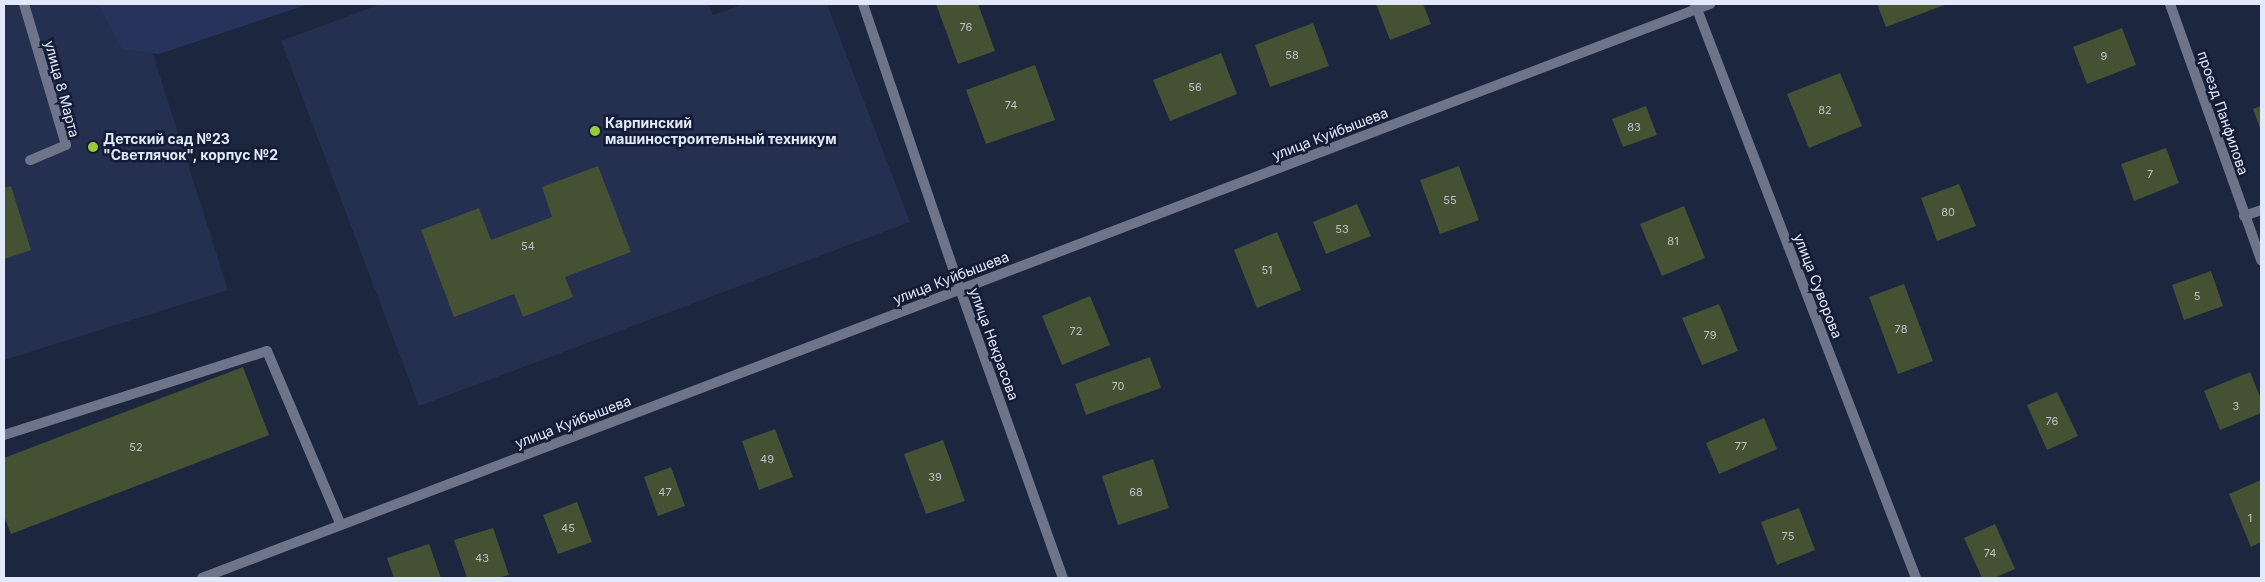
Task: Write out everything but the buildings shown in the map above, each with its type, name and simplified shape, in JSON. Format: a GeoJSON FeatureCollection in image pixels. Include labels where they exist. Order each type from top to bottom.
{"type":"FeatureCollection","features":[{"type":"Feature","properties":{"kind":"street","name":"улица 8 Марта"},"geometry":{"type":"LineString","coordinates":[[24,4],[66,145],[30,160]]}},
{"type":"Feature","properties":{"kind":"street","name":"улица Некрасова"},"geometry":{"type":"LineString","coordinates":[[864,4],[960,289],[1063,578]]}},
{"type":"Feature","properties":{"kind":"street","name":"улица Куйбышева"},"geometry":{"type":"LineString","coordinates":[[202,578],[1696,6],[1710,4]]}},
{"type":"Feature","properties":{"kind":"street","name":"проезд Панфилова"},"geometry":{"type":"LineString","coordinates":[[2170,4],[2261,260]]}},
{"type":"Feature","properties":{"kind":"street","name":"улица Суворова"},"geometry":{"type":"LineString","coordinates":[[1696,6],[1916,578]]}},
{"type":"Feature","properties":{"kind":"street"},"geometry":{"type":"LineString","coordinates":[[2244,216],[2261,210]]}},
{"type":"Feature","properties":{"kind":"street"},"geometry":{"type":"LineString","coordinates":[[4,435],[267,352],[341,525]]}},
{"type":"Feature","properties":{"kind":"shaded area","name":"Детский сад №23 \"Светлячок\", корпус №2"},"geometry":{"type":"Polygon","coordinates":[[[4,4],[137,4],[228,290],[4,360],[4,4]]]}},
{"type":"Feature","properties":{"kind":"shaded area"},"geometry":{"type":"Polygon","coordinates":[[[98,4],[309,4],[159,54],[122,49],[98,4]]]}},
{"type":"Feature","properties":{"kind":"shaded area","name":"Карпинский машиностроительный техникум"},"geometry":{"type":"Polygon","coordinates":[[[381,4],[708,4],[713,15],[743,4],[827,4],[910,222],[419,406],[281,41],[381,4]]]}},
{"type":"Feature","properties":{"kind":"place","name":"Карпинский машиностроительный техникум"},"geometry":{"type":"Point","coordinates":[595,131]}},
{"type":"Feature","properties":{"kind":"place","name":"Детский сад №23 \"Светлячок\", корпус №2"},"geometry":{"type":"Point","coordinates":[93,147]}}]}
